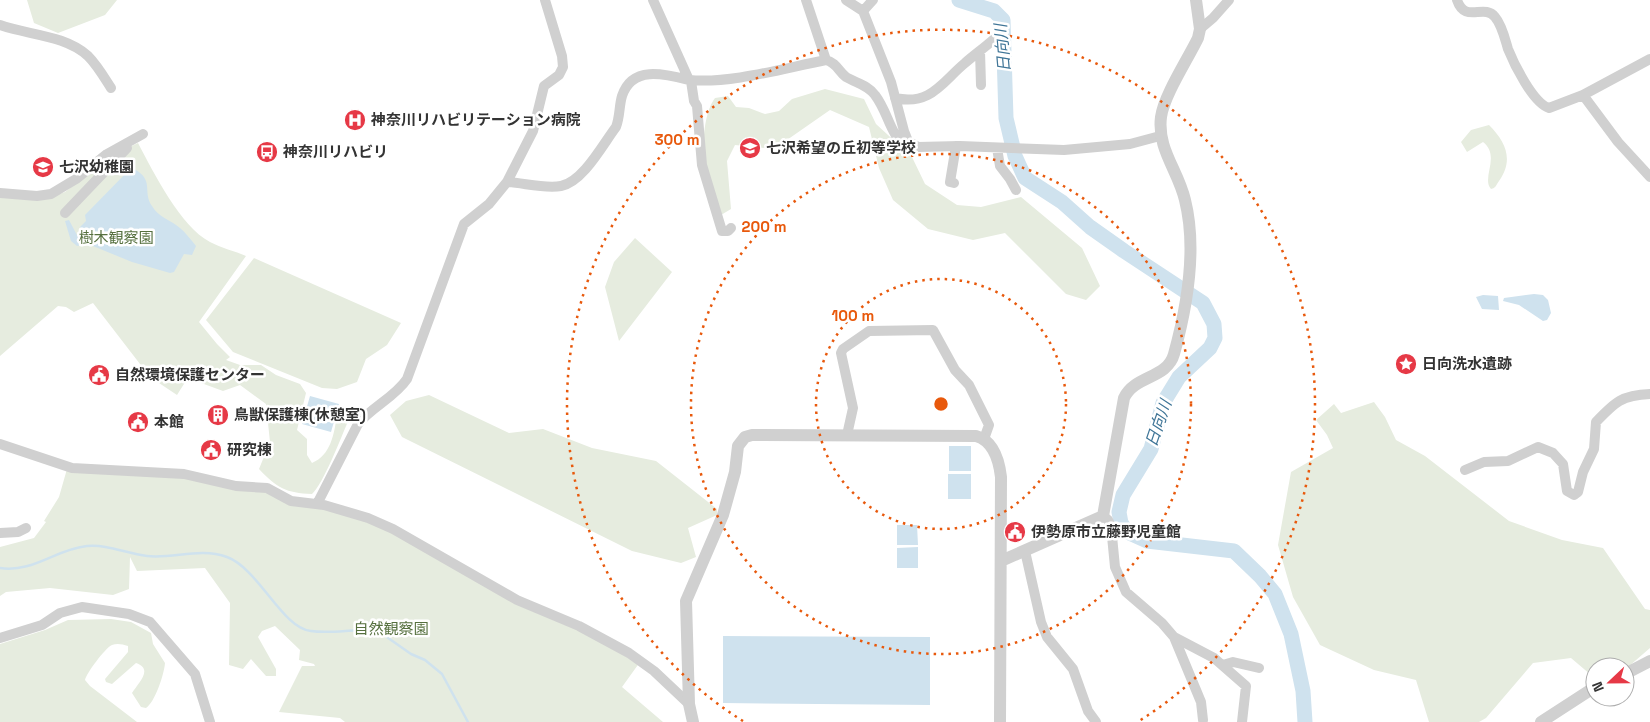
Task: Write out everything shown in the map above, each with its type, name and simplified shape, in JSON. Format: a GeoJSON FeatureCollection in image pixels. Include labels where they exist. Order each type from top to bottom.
{"type":"FeatureCollection","features":[{"type":"Feature","properties":{"kind":"street"},"geometry":{"type":"LineString","coordinates":[[317,504],[358,424],[365,415],[402,386],[407,379],[464,224],[489,204],[507,182],[533,131],[544,86],[559,75],[563,67],[562,56],[545,0]]}},
{"type":"Feature","properties":{"kind":"street"},"geometry":{"type":"LineString","coordinates":[[652,0],[690,80],[694,101],[697,106],[702,165],[722,231],[728,231],[731,228]]}},
{"type":"Feature","properties":{"kind":"street"},"geometry":{"type":"LineString","coordinates":[[806,0],[826,60]]}},
{"type":"Feature","properties":{"kind":"street"},"geometry":{"type":"LineString","coordinates":[[846,0],[864,11],[891,82],[906,137],[913,144],[925,149]]}},
{"type":"Feature","properties":{"kind":"street"},"geometry":{"type":"LineString","coordinates":[[864,11],[873,0]]}},
{"type":"Feature","properties":{"kind":"street"},"geometry":{"type":"LineString","coordinates":[[1103,516],[1124,398],[1135,384],[1157,374],[1168,366],[1174,355],[1189,288],[1191,261],[1185,200],[1162,146],[1160,136],[1161,115],[1165,104],[1198,38],[1200,29],[1196,0]]}},
{"type":"Feature","properties":{"kind":"street"},"geometry":{"type":"LineString","coordinates":[[1200,29],[1214,18],[1229,0]]}},
{"type":"Feature","properties":{"kind":"street"},"geometry":{"type":"LineString","coordinates":[[1457,0],[1460,8],[1466,12],[1487,12],[1495,17],[1514,61],[1535,96],[1544,107],[1549,108],[1583,96],[1650,59]]}},
{"type":"Feature","properties":{"kind":"street"},"geometry":{"type":"LineString","coordinates":[[0,25],[52,38],[81,51],[92,61],[111,88]]}},
{"type":"Feature","properties":{"kind":"street"},"geometry":{"type":"LineString","coordinates":[[895,98],[905,100],[919,98],[940,89],[964,64],[993,40]]}},
{"type":"Feature","properties":{"kind":"street"},"geometry":{"type":"LineString","coordinates":[[980,51],[981,85]]}},
{"type":"Feature","properties":{"kind":"street"},"geometry":{"type":"LineString","coordinates":[[507,182],[553,186],[572,182],[580,175],[616,127],[621,99],[631,82],[646,74],[655,73],[690,80],[736,77],[826,60],[833,62],[844,75],[856,80],[874,93],[892,131],[914,152],[956,146],[1002,149],[1099,148],[1130,144],[1160,136]]}},
{"type":"Feature","properties":{"kind":"street"},"geometry":{"type":"LineString","coordinates":[[1583,96],[1612,135],[1650,177]]}},
{"type":"Feature","properties":{"kind":"street"},"geometry":{"type":"LineString","coordinates":[[0,193],[37,196],[51,194],[76,179],[107,154],[143,134]]}},
{"type":"Feature","properties":{"kind":"street"},"geometry":{"type":"LineString","coordinates":[[65,213],[133,141]]}},
{"type":"Feature","properties":{"kind":"street"},"geometry":{"type":"LineString","coordinates":[[954,183],[950,182],[956,146]]}},
{"type":"Feature","properties":{"kind":"street"},"geometry":{"type":"LineString","coordinates":[[1002,149],[1000,166],[1016,190]]}},
{"type":"Feature","properties":{"kind":"street"},"geometry":{"type":"LineString","coordinates":[[847,435],[853,408],[841,353],[843,350],[869,331],[933,330],[955,370],[969,385],[989,425],[984,439]]}},
{"type":"Feature","properties":{"kind":"street"},"geometry":{"type":"LineString","coordinates":[[1465,470],[1484,462],[1508,461],[1533,448],[1546,448],[1563,464],[1566,491],[1574,495],[1578,492],[1583,472],[1594,449],[1596,422],[1617,400],[1634,394],[1650,394]]}},
{"type":"Feature","properties":{"kind":"street"},"geometry":{"type":"LineString","coordinates":[[694,722],[689,704],[684,614],[686,600],[723,515],[730,494],[740,441],[752,435],[976,436],[984,439],[992,447],[1000,470],[1000,722]]}},
{"type":"Feature","properties":{"kind":"street"},"geometry":{"type":"LineString","coordinates":[[0,444],[72,468],[184,474],[236,486],[266,488],[291,501],[317,504],[368,518],[393,529],[517,600],[579,626],[622,649],[654,670],[689,704]]}},
{"type":"Feature","properties":{"kind":"street"},"geometry":{"type":"LineString","coordinates":[[1001,561],[1103,516]]}},
{"type":"Feature","properties":{"kind":"street"},"geometry":{"type":"LineString","coordinates":[[1103,516],[1111,526],[1115,567],[1123,588],[1162,623],[1174,638],[1198,693],[1200,721]]}},
{"type":"Feature","properties":{"kind":"street"},"geometry":{"type":"LineString","coordinates":[[3,531],[18,532],[26,528]]}},
{"type":"Feature","properties":{"kind":"street"},"geometry":{"type":"LineString","coordinates":[[1025,551],[1041,622],[1047,636],[1072,669],[1088,711],[1096,722]]}},
{"type":"Feature","properties":{"kind":"street"},"geometry":{"type":"LineString","coordinates":[[0,638],[42,625],[60,613],[82,608],[129,614],[150,622],[196,674],[210,722]]}},
{"type":"Feature","properties":{"kind":"street"},"geometry":{"type":"LineString","coordinates":[[1174,638],[1223,665],[1246,686],[1247,692],[1242,722]]}},
{"type":"Feature","properties":{"kind":"street"},"geometry":{"type":"LineString","coordinates":[[1635,669],[1650,661]]}},
{"type":"Feature","properties":{"kind":"street"},"geometry":{"type":"LineString","coordinates":[[1223,665],[1233,662],[1258,668]]}},
{"type":"Feature","properties":{"kind":"street"},"geometry":{"type":"LineString","coordinates":[[1541,722],[1585,693]]}},
{"type":"Feature","properties":{"kind":"green space"},"geometry":{"type":"Polygon","coordinates":[[[27,0],[117,0],[105,15],[58,33],[34,23],[27,0]]]}},
{"type":"Feature","properties":{"kind":"green space"},"geometry":{"type":"Polygon","coordinates":[[[825,89],[864,99],[876,124],[912,157],[925,184],[957,205],[981,207],[1021,197],[1082,248],[1100,286],[1086,300],[1066,294],[1005,233],[973,240],[928,229],[893,200],[879,168],[869,127],[830,110],[774,149],[735,145],[727,161],[731,209],[721,215],[707,176],[703,156],[706,120],[715,98],[728,96],[736,107],[749,108],[765,114],[779,111],[792,99],[825,89]]]}},
{"type":"Feature","properties":{"kind":"green space"},"geometry":{"type":"Polygon","coordinates":[[[1489,125],[1504,145],[1507,159],[1504,173],[1496,186],[1491,189],[1488,179],[1491,160],[1488,148],[1483,142],[1467,152],[1461,142],[1471,130],[1489,125]]]}},
{"type":"Feature","properties":{"kind":"green space","name":"樹木観察園"},"geometry":{"type":"Polygon","coordinates":[[[138,143],[169,198],[188,224],[210,242],[246,256],[199,322],[230,357],[226,360],[240,365],[261,365],[276,375],[300,384],[306,393],[297,430],[307,439],[307,455],[312,463],[323,455],[327,449],[333,436],[337,415],[349,419],[327,471],[312,494],[289,491],[271,481],[259,469],[270,442],[266,404],[240,385],[223,391],[193,380],[189,376],[177,395],[150,377],[93,303],[74,312],[66,307],[58,306],[0,356],[0,197],[43,200],[65,192],[107,158],[138,143]]]}},
{"type":"Feature","properties":{"kind":"green space"},"geometry":{"type":"Polygon","coordinates":[[[635,238],[672,272],[619,341],[605,287],[614,262],[635,238]]]}},
{"type":"Feature","properties":{"kind":"green space"},"geometry":{"type":"Polygon","coordinates":[[[254,258],[401,323],[387,345],[366,359],[357,382],[337,389],[322,388],[233,352],[206,320],[254,258]]]}},
{"type":"Feature","properties":{"kind":"green space"},"geometry":{"type":"Polygon","coordinates":[[[429,395],[509,433],[543,429],[592,448],[656,461],[717,509],[717,515],[688,528],[696,557],[681,563],[632,551],[402,437],[390,415],[406,401],[429,395]]]}},
{"type":"Feature","properties":{"kind":"green space"},"geometry":{"type":"Polygon","coordinates":[[[1374,402],[1385,417],[1396,440],[1425,456],[1509,521],[1562,540],[1603,548],[1645,609],[1650,610],[1650,648],[1635,661],[1635,657],[1585,657],[1585,670],[1571,658],[1533,663],[1486,718],[1479,722],[1429,722],[1416,680],[1374,670],[1320,645],[1293,597],[1278,545],[1291,472],[1333,448],[1327,435],[1316,420],[1334,404],[1341,413],[1374,402]]]}},
{"type":"Feature","properties":{"kind":"green space","name":"自然観察園"},"geometry":{"type":"Polygon","coordinates":[[[67,469],[185,475],[267,491],[370,521],[640,662],[622,687],[663,722],[345,722],[340,718],[279,712],[302,666],[315,666],[314,664],[299,660],[300,650],[275,626],[262,631],[258,637],[276,669],[276,676],[266,676],[251,659],[243,669],[229,665],[230,603],[205,568],[137,571],[130,557],[129,589],[113,595],[50,588],[6,592],[0,596],[0,547],[34,538],[46,522],[44,521],[59,497],[67,469]]]}},
{"type":"Feature","properties":{"kind":"green space"},"geometry":{"type":"Polygon","coordinates":[[[111,619],[131,622],[151,633],[153,644],[165,663],[153,700],[146,708],[141,707],[132,693],[143,676],[144,669],[141,666],[136,663],[112,684],[106,682],[105,679],[128,652],[128,646],[118,644],[109,647],[96,661],[86,677],[85,680],[90,686],[137,722],[0,722],[0,644],[45,630],[68,620],[111,619]]]}},
{"type":"Feature","properties":{"kind":"water"},"geometry":{"type":"Polygon","coordinates":[[[134,169],[144,177],[149,201],[155,210],[180,228],[196,246],[192,255],[184,254],[174,272],[170,273],[132,262],[88,244],[77,246],[71,241],[65,221],[69,220],[78,237],[83,236],[80,227],[86,221],[85,215],[129,170],[134,169]]]}},
{"type":"Feature","properties":{"kind":"water"},"geometry":{"type":"Polygon","coordinates":[[[1534,294],[1543,295],[1548,300],[1551,313],[1547,320],[1543,321],[1519,305],[1503,301],[1504,298],[1534,294]]]}},
{"type":"Feature","properties":{"kind":"water"},"geometry":{"type":"Polygon","coordinates":[[[1483,295],[1498,296],[1499,310],[1482,309],[1476,297],[1483,295]]]}},
{"type":"Feature","properties":{"kind":"water"},"geometry":{"type":"Polygon","coordinates":[[[310,396],[339,404],[331,432],[302,424],[310,396]]]}},
{"type":"Feature","properties":{"kind":"water"},"geometry":{"type":"Polygon","coordinates":[[[949,446],[971,446],[971,471],[949,471],[949,446]]]}},
{"type":"Feature","properties":{"kind":"water"},"geometry":{"type":"Polygon","coordinates":[[[948,474],[971,474],[971,499],[948,499],[948,474]]]}},
{"type":"Feature","properties":{"kind":"water"},"geometry":{"type":"Polygon","coordinates":[[[897,525],[917,525],[918,545],[897,545],[897,525]]]}},
{"type":"Feature","properties":{"kind":"water"},"geometry":{"type":"Polygon","coordinates":[[[918,547],[918,568],[897,568],[897,548],[918,547]]]}},
{"type":"Feature","properties":{"kind":"water"},"geometry":{"type":"Polygon","coordinates":[[[723,636],[930,637],[930,705],[723,703],[723,636]]]}},
{"type":"Feature","properties":{"kind":"waterway","name":"日向川"},"geometry":{"type":"LineString","coordinates":[[959,0],[994,11],[1003,20],[1006,118],[1015,156],[1025,178],[1062,202],[1090,227],[1124,251],[1203,303],[1214,324],[1215,338],[1210,348],[1179,377],[1163,403],[1151,449],[1123,495],[1119,512],[1121,523],[1127,532],[1147,541],[1234,551],[1260,576],[1275,594],[1291,634],[1303,691],[1305,722]]}},
{"type":"Feature","properties":{"kind":"waterway"},"geometry":{"type":"LineString","coordinates":[[0,568],[12,569],[23,567],[65,551],[87,546],[102,546],[147,556],[207,553],[227,557],[250,573],[290,620],[300,627],[318,632],[372,630],[381,633],[411,654],[425,660],[442,674],[468,722]]}},
{"type":"Feature","properties":{"kind":"place","name":"神奈川リハビリテーション病院"},"geometry":{"type":"Point","coordinates":[355,120]}},
{"type":"Feature","properties":{"kind":"place","name":"七沢希望の丘初等学校"},"geometry":{"type":"Point","coordinates":[750,148]}},
{"type":"Feature","properties":{"kind":"place","name":"神奈川リハビリ"},"geometry":{"type":"Point","coordinates":[267,152]}},
{"type":"Feature","properties":{"kind":"place","name":"七沢幼稚園"},"geometry":{"type":"Point","coordinates":[43,167]}},
{"type":"Feature","properties":{"kind":"place","name":"日向洗水遺跡"},"geometry":{"type":"Point","coordinates":[1406,364]}},
{"type":"Feature","properties":{"kind":"place","name":"自然環境保護センター"},"geometry":{"type":"Point","coordinates":[99,375]}},
{"type":"Feature","properties":{"kind":"place","name":"鳥獣保護棟(休憩室)"},"geometry":{"type":"Point","coordinates":[218,415]}},
{"type":"Feature","properties":{"kind":"place","name":"本館"},"geometry":{"type":"Point","coordinates":[138,422]}},
{"type":"Feature","properties":{"kind":"place","name":"研究棟"},"geometry":{"type":"Point","coordinates":[211,450]}},
{"type":"Feature","properties":{"kind":"place","name":"伊勢原市立藤野児童館"},"geometry":{"type":"Point","coordinates":[1015,532]}}]}
